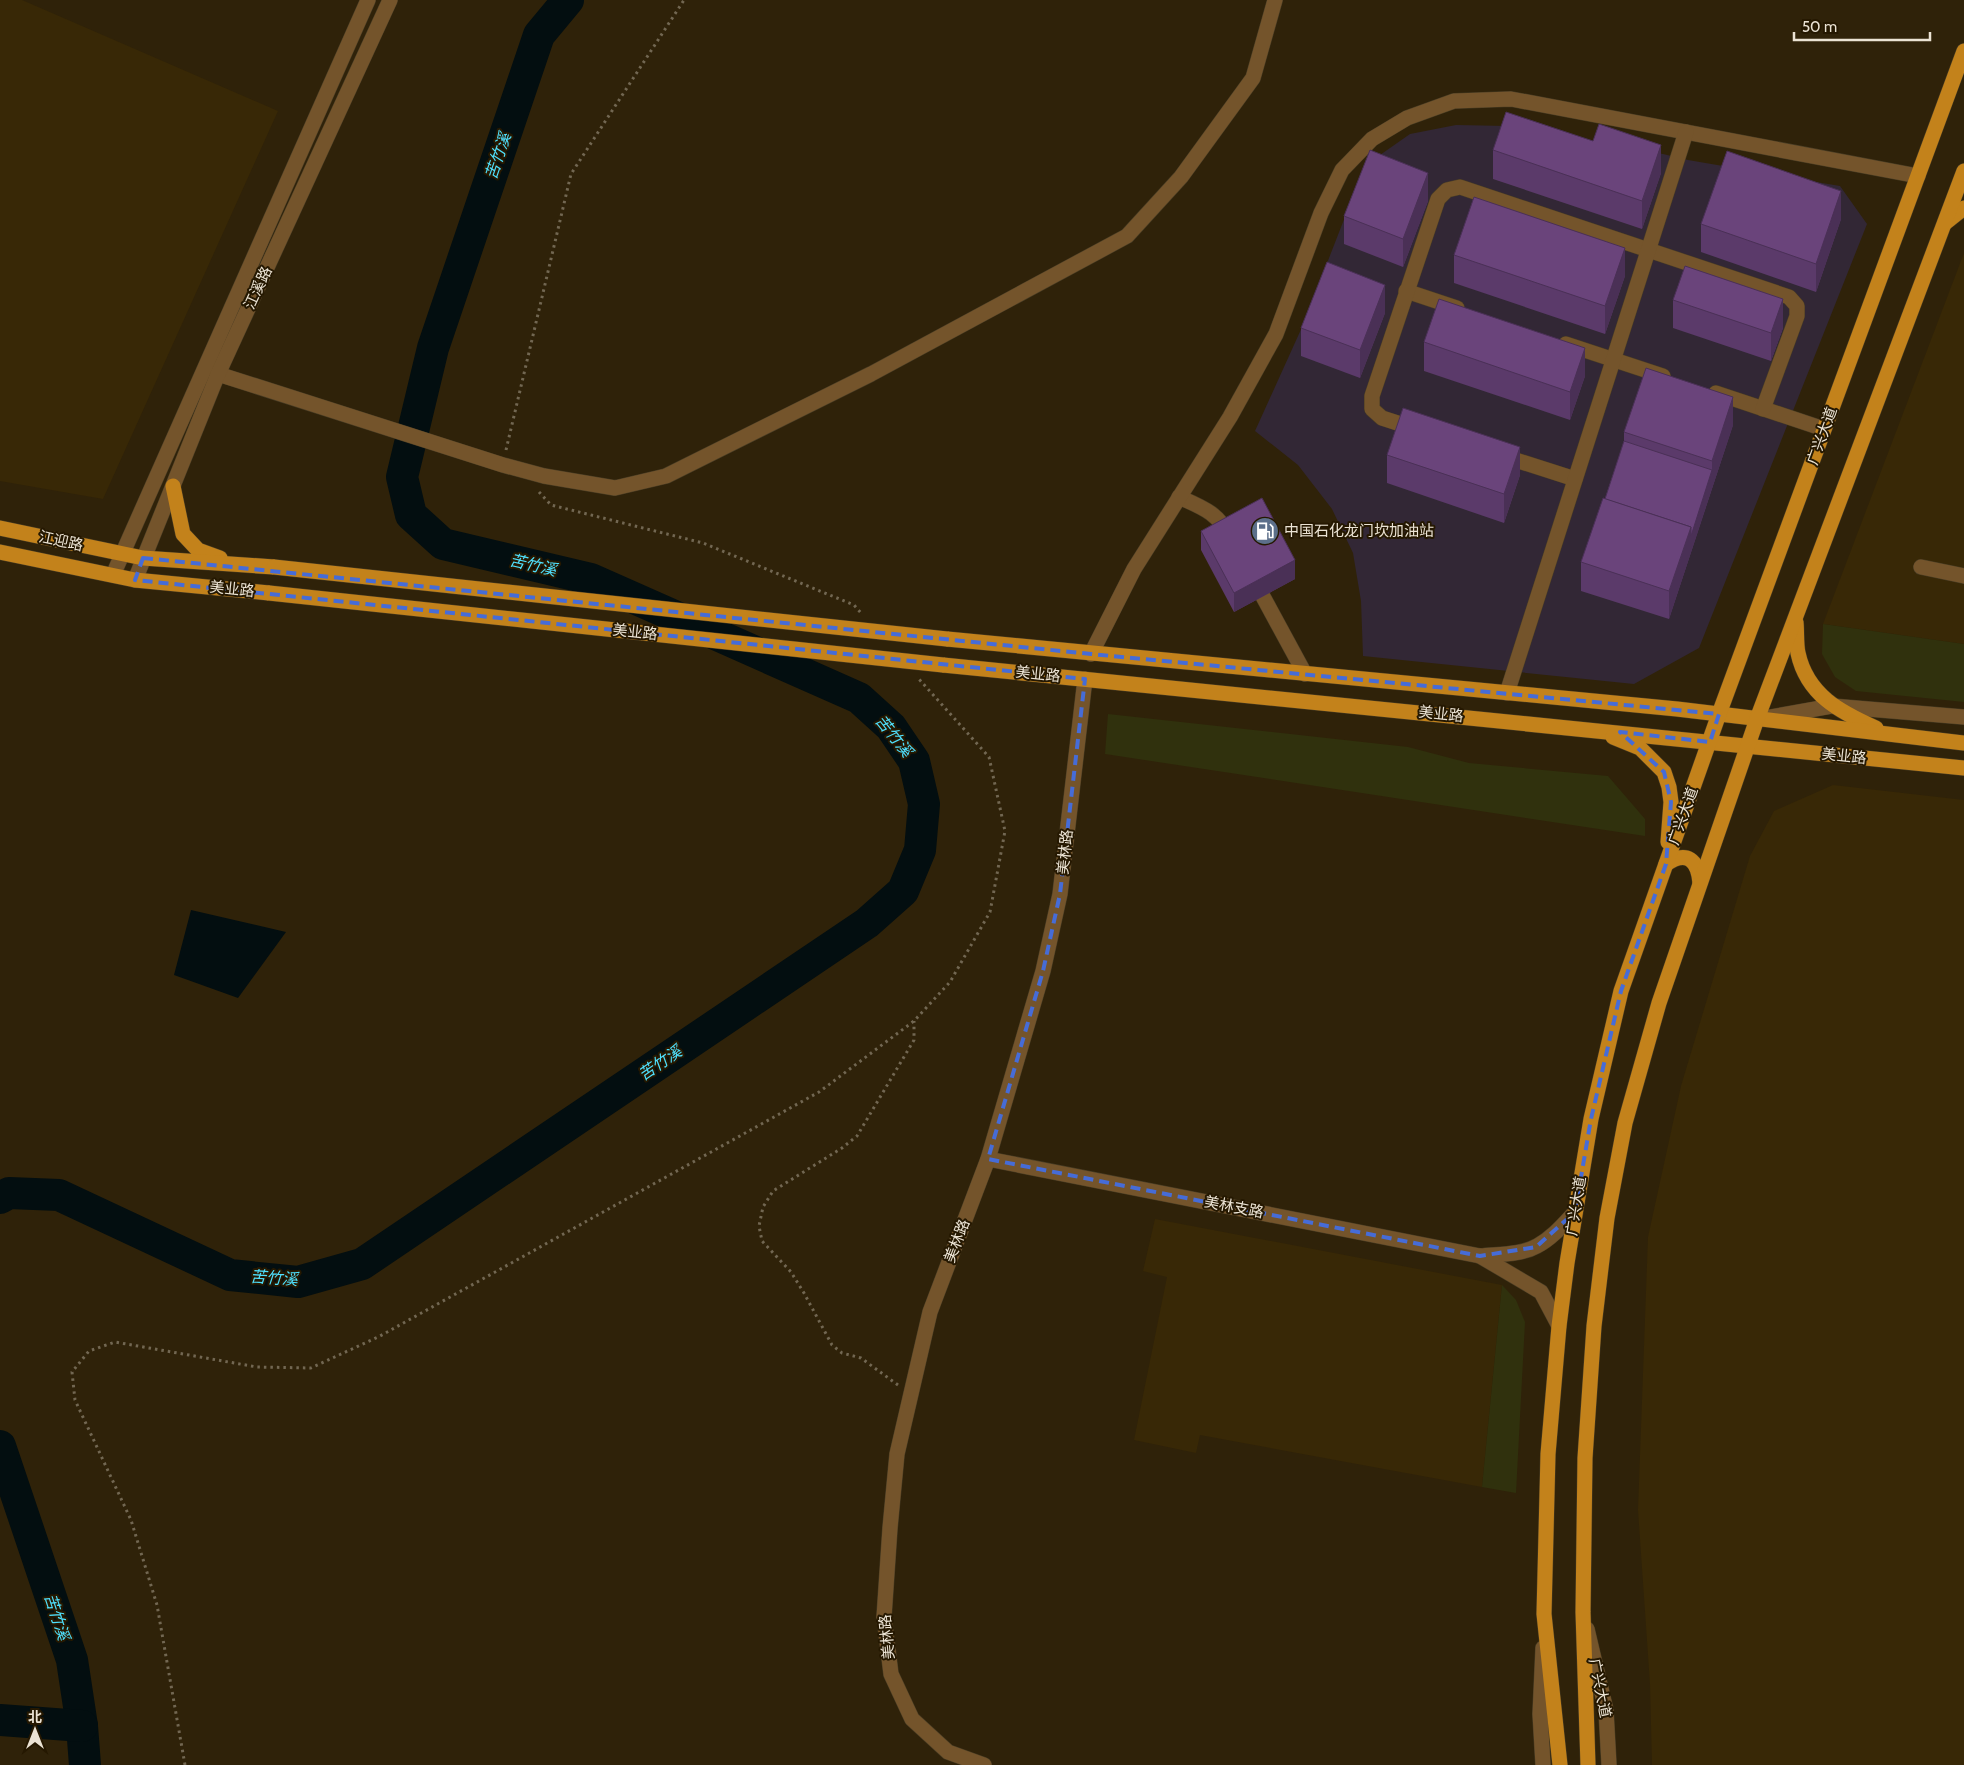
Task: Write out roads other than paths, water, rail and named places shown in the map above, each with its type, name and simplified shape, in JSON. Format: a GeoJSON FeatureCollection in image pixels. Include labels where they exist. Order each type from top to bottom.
{"type":"FeatureCollection","features":[{"type":"Feature","properties":{"kind":"main road","name":"广兴大道"},"geometry":{"type":"LineString","coordinates":[[1560,1765],[1544,1614],[1548,1454],[1559,1326],[1590,1118],[1621,992],[1719,714],[1964,52]]}},
{"type":"Feature","properties":{"kind":"main road","name":"广兴大道"},"geometry":{"type":"LineString","coordinates":[[1588,1765],[1583,1612],[1585,1458],[1594,1326],[1608,1218],[1625,1123],[1659,1003],[1757,719],[1964,171]]}},
{"type":"Feature","properties":{"kind":"main road"},"geometry":{"type":"LineString","coordinates":[[1944,224],[1964,208]]}},
{"type":"Feature","properties":{"kind":"main road"},"geometry":{"type":"LineString","coordinates":[[173,486],[183,534],[198,550],[238,565]]}},
{"type":"Feature","properties":{"kind":"main road","name":"江迎路"},"geometry":{"type":"LineString","coordinates":[[0,528],[121,554]]}},
{"type":"Feature","properties":{"kind":"main road","name":"江迎路"},"geometry":{"type":"LineString","coordinates":[[0,552],[113,575]]}},
{"type":"Feature","properties":{"kind":"main road","name":"美业路"},"geometry":{"type":"LineString","coordinates":[[121,554],[144,558],[274,567],[947,640],[1719,714],[1964,742]]}},
{"type":"Feature","properties":{"kind":"main road","name":"美业路"},"geometry":{"type":"LineString","coordinates":[[113,575],[135,580],[1964,768]]}},
{"type":"Feature","properties":{"kind":"main road"},"geometry":{"type":"LineString","coordinates":[[1796,615],[1797,652],[1802,668],[1811,684],[1832,706],[1848,716],[1894,735]]}},
{"type":"Feature","properties":{"kind":"main road"},"geometry":{"type":"LineString","coordinates":[[1575,727],[1620,739],[1640,748],[1664,772],[1669,787],[1670,802],[1666,864],[1681,857],[1690,859],[1695,863],[1699,871],[1700,886]]}},
{"type":"Feature","properties":{"kind":"street","name":"江溪路"},"geometry":{"type":"LineString","coordinates":[[113,575],[368,0]]}},
{"type":"Feature","properties":{"kind":"street","name":"江溪路"},"geometry":{"type":"LineString","coordinates":[[135,580],[218,374],[390,0]]}},
{"type":"Feature","properties":{"kind":"street"},"geometry":{"type":"LineString","coordinates":[[218,374],[502,465],[544,476],[615,488],[666,476],[871,374],[1127,236],[1181,177],[1253,78],[1275,0]]}},
{"type":"Feature","properties":{"kind":"street"},"geometry":{"type":"LineString","coordinates":[[1091,654],[1134,570],[1230,417],[1276,334],[1321,213],[1342,170],[1372,139],[1406,118],[1454,101],[1510,99],[1918,176]]}},
{"type":"Feature","properties":{"kind":"street"},"geometry":{"type":"LineString","coordinates":[[1507,693],[1686,132]]}},
{"type":"Feature","properties":{"kind":"street"},"geometry":{"type":"LineString","coordinates":[[1428,432],[1382,418],[1372,408],[1372,396],[1438,199],[1447,190],[1460,187],[1788,297],[1797,306],[1797,316],[1763,409]]}},
{"type":"Feature","properties":{"kind":"street"},"geometry":{"type":"LineString","coordinates":[[1406,291],[1472,312]]}},
{"type":"Feature","properties":{"kind":"street"},"geometry":{"type":"LineString","coordinates":[[1557,340],[1679,381]]}},
{"type":"Feature","properties":{"kind":"street"},"geometry":{"type":"LineString","coordinates":[[1698,387],[1824,429]]}},
{"type":"Feature","properties":{"kind":"street"},"geometry":{"type":"LineString","coordinates":[[1483,450],[1575,479]]}},
{"type":"Feature","properties":{"kind":"street"},"geometry":{"type":"LineString","coordinates":[[1179,497],[1215,514],[1224,525],[1238,550]]}},
{"type":"Feature","properties":{"kind":"street"},"geometry":{"type":"LineString","coordinates":[[1247,566],[1305,674]]}},
{"type":"Feature","properties":{"kind":"street"},"geometry":{"type":"LineString","coordinates":[[1920,567],[1964,576]]}},
{"type":"Feature","properties":{"kind":"street","name":"美林路"},"geometry":{"type":"LineString","coordinates":[[984,1765],[948,1752],[912,1719],[891,1674],[884,1617],[890,1528],[897,1454],[930,1312],[988,1159],[1043,971],[1060,894],[1085,679]]}},
{"type":"Feature","properties":{"kind":"street"},"geometry":{"type":"LineString","coordinates":[[1757,719],[1832,706],[1964,717]]}},
{"type":"Feature","properties":{"kind":"street","name":"美林支路"},"geometry":{"type":"LineString","coordinates":[[988,1159],[1480,1256]]}},
{"type":"Feature","properties":{"kind":"street"},"geometry":{"type":"LineString","coordinates":[[1480,1256],[1519,1252],[1536,1247],[1554,1234],[1575,1212]]}},
{"type":"Feature","properties":{"kind":"street"},"geometry":{"type":"LineString","coordinates":[[1480,1256],[1541,1292],[1559,1326]]}},
{"type":"Feature","properties":{"kind":"street","name":"广兴大道"},"geometry":{"type":"LineString","coordinates":[[1583,1612],[1606,1710],[1609,1765]]}},
{"type":"Feature","properties":{"kind":"street","name":"广兴大道"},"geometry":{"type":"LineString","coordinates":[[1543,1765],[1540,1714],[1544,1614]]}},
{"type":"Feature","properties":{"kind":"waterway","name":"苦竹溪"},"geometry":{"type":"LineString","coordinates":[[0,1198],[9,1193],[59,1195],[230,1275],[298,1282],[362,1264],[867,923],[903,891],[920,850],[924,804],[914,761],[891,727],[859,698],[591,579],[443,544],[411,515],[402,477],[433,348],[539,35],[568,0]]}},
{"type":"Feature","properties":{"kind":"waterway","name":"苦竹溪"},"geometry":{"type":"LineString","coordinates":[[0,1446],[72,1660],[82,1726],[85,1765]]}},
{"type":"Feature","properties":{"kind":"waterway"},"geometry":{"type":"LineString","coordinates":[[0,1720],[82,1726]]}},
{"type":"Feature","properties":{"kind":"place","name":"中国石化龙门坎加油站"},"geometry":{"type":"Point","coordinates":[1265,531]}}]}
